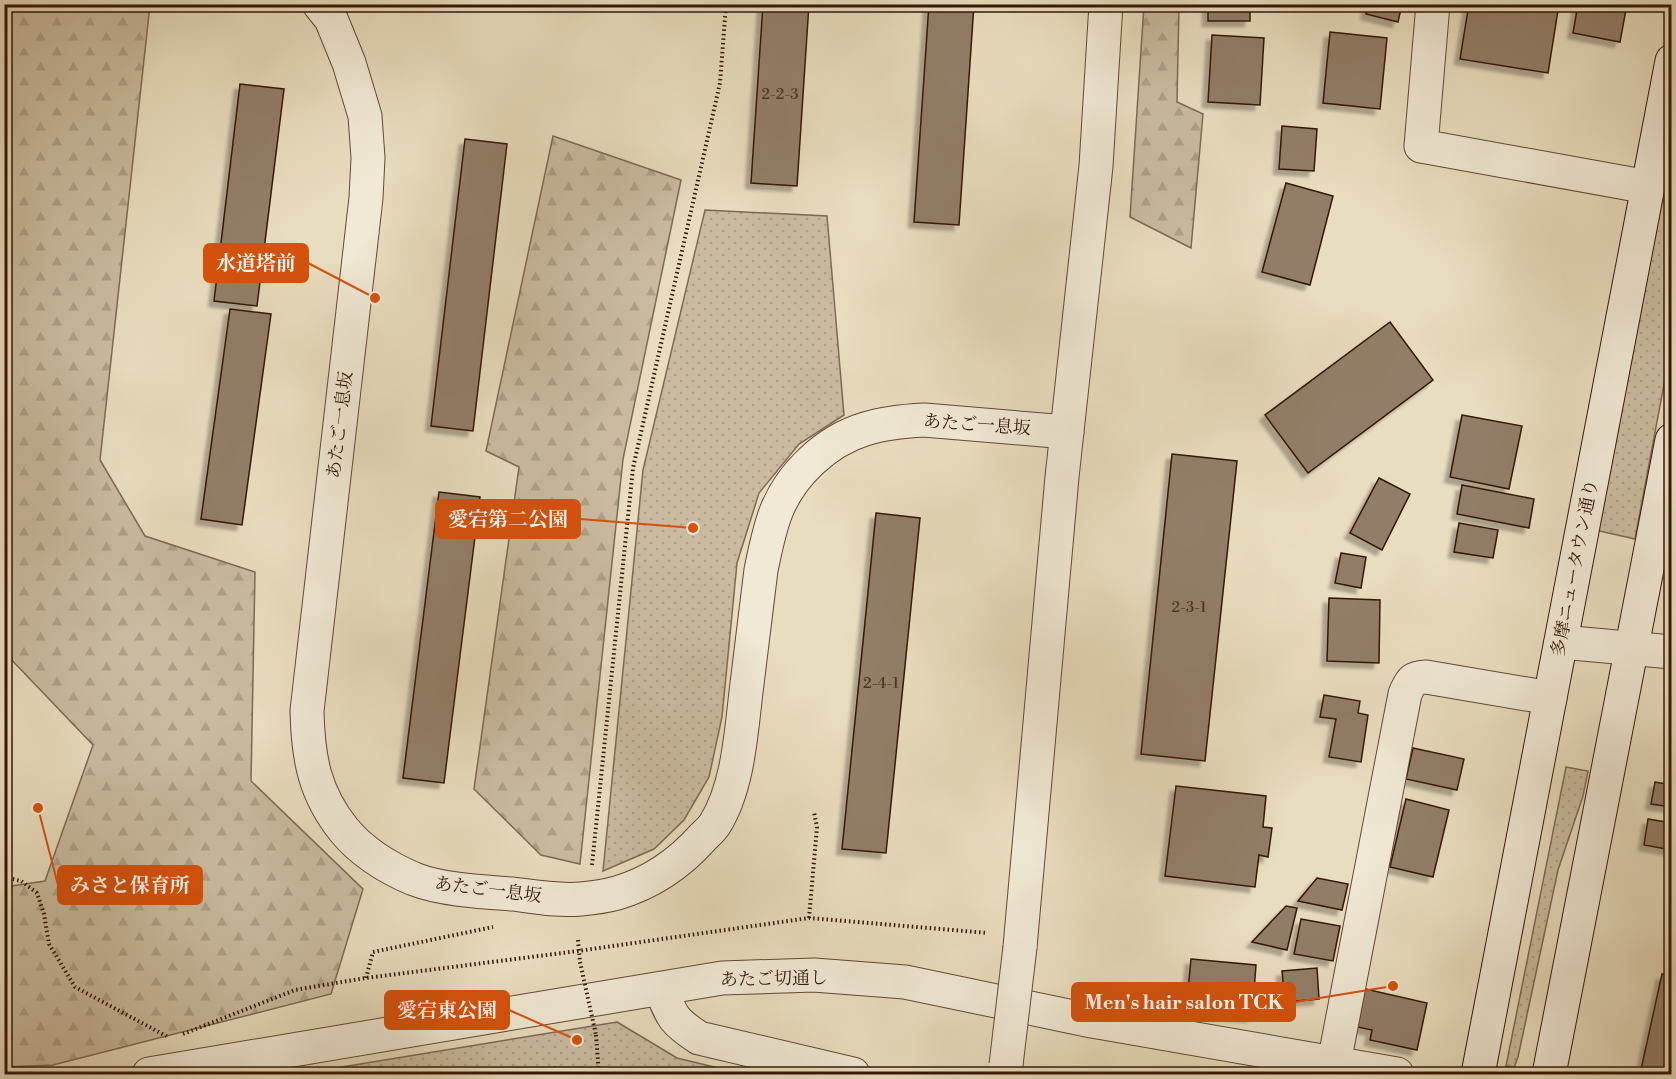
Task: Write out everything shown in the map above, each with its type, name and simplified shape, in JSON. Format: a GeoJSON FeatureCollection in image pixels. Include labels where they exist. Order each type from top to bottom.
{"type":"FeatureCollection","features":[{"type":"Feature","properties":{"kind":"street","name":"あたご一息坂"},"geometry":{"type":"LineString","coordinates":[[319,4],[331,19],[349,63],[365,116],[368,158],[366,198],[307,711],[310,756],[316,781],[329,807],[345,830],[365,851],[388,867],[417,880],[441,886],[581,899],[626,890],[647,882],[674,866],[715,824],[726,801],[735,768],[761,570],[777,511],[793,482],[811,462],[828,447],[865,429],[895,423],[924,420],[1067,432]]}},
{"type":"Feature","properties":{"kind":"street"},"geometry":{"type":"LineString","coordinates":[[1006,1070],[1020,947],[1067,432],[1096,166],[1106,4]]}},
{"type":"Feature","properties":{"kind":"street"},"geometry":{"type":"LineString","coordinates":[[1433,4],[1421,146],[1648,187]]}},
{"type":"Feature","properties":{"kind":"street","name":"多摩ニュータウン通り"},"geometry":{"type":"LineString","coordinates":[[1478,1074],[1671,61]]}},
{"type":"Feature","properties":{"kind":"street"},"geometry":{"type":"LineString","coordinates":[[1550,1074],[1671,440]]}},
{"type":"Feature","properties":{"kind":"street"},"geometry":{"type":"LineString","coordinates":[[1561,642],[1671,652]]}},
{"type":"Feature","properties":{"kind":"street"},"geometry":{"type":"LineString","coordinates":[[1334,1063],[1405,694],[1410,681],[1416,677],[1426,677],[1550,698]]}},
{"type":"Feature","properties":{"kind":"street","name":"あたご切通し"},"geometry":{"type":"LineString","coordinates":[[149,1074],[722,978],[803,976],[905,982],[1092,1021],[1397,1074]]}},
{"type":"Feature","properties":{"kind":"street"},"geometry":{"type":"LineString","coordinates":[[661,989],[672,1017],[699,1038],[853,1074]]}},
{"type":"Feature","properties":{"kind":"path"},"geometry":{"type":"LineString","coordinates":[[592,870],[633,468],[720,83],[726,4]]}},
{"type":"Feature","properties":{"kind":"path"},"geometry":{"type":"LineString","coordinates":[[808,918],[817,827],[814,812]]}},
{"type":"Feature","properties":{"kind":"path"},"geometry":{"type":"LineString","coordinates":[[4,877],[21,881],[37,893],[44,914],[49,944],[75,987],[171,1038]]}},
{"type":"Feature","properties":{"kind":"path"},"geometry":{"type":"LineString","coordinates":[[366,978],[373,952],[511,923],[514,894]]}},
{"type":"Feature","properties":{"kind":"path"},"geometry":{"type":"LineString","coordinates":[[181,1034],[295,990],[366,978],[808,918],[988,933]]}},
{"type":"Feature","properties":{"kind":"path"},"geometry":{"type":"LineString","coordinates":[[578,940],[580,962],[596,1035],[598,1074]]}},
{"type":"Feature","properties":{"kind":"path"},"geometry":{"type":"LineString","coordinates":[[542,1074],[552,1068],[592,1074]]}},
{"type":"Feature","properties":{"kind":"green space"},"geometry":{"type":"Polygon","coordinates":[[[5,4],[150,5],[100,460],[145,536],[255,572],[251,781],[363,889],[331,994],[53,1065],[5,1067],[5,887],[45,881],[93,745],[5,653],[5,4]]]}},
{"type":"Feature","properties":{"kind":"green space"},"geometry":{"type":"Polygon","coordinates":[[[1144,5],[1179,5],[1177,102],[1203,114],[1191,248],[1130,217],[1144,5]]]}},
{"type":"Feature","properties":{"kind":"green space"},"geometry":{"type":"Polygon","coordinates":[[[553,136],[681,180],[623,459],[580,864],[541,855],[474,789],[519,467],[486,451],[553,136]]]}},
{"type":"Feature","properties":{"kind":"green space"},"geometry":{"type":"Polygon","coordinates":[[[1671,139],[1671,347],[1635,539],[1595,530],[1671,139]]]}},
{"type":"Feature","properties":{"kind":"green space"},"geometry":{"type":"Polygon","coordinates":[[[705,210],[827,216],[844,415],[799,444],[759,493],[737,563],[722,717],[709,777],[684,820],[654,849],[603,871],[643,470],[705,210]]]}},
{"type":"Feature","properties":{"kind":"green space"},"geometry":{"type":"Polygon","coordinates":[[[1566,767],[1588,771],[1583,796],[1558,870],[1514,1068],[1506,1066],[1566,767]]]}},
{"type":"Feature","properties":{"kind":"green space"},"geometry":{"type":"Polygon","coordinates":[[[617,1022],[677,1058],[743,1074],[299,1074],[617,1022]]]}},
{"type":"Feature","properties":{"kind":"building"},"geometry":{"type":"Polygon","coordinates":[[[763,4],[809,4],[797,186],[751,183],[763,4]]]}},
{"type":"Feature","properties":{"kind":"building"},"geometry":{"type":"Polygon","coordinates":[[[929,4],[974,4],[959,225],[914,222],[929,4]]]}},
{"type":"Feature","properties":{"kind":"building"},"geometry":{"type":"Polygon","coordinates":[[[1208,4],[1250,4],[1250,21],[1208,21],[1208,4]]]}},
{"type":"Feature","properties":{"kind":"building"},"geometry":{"type":"Polygon","coordinates":[[[1368,4],[1402,4],[1398,22],[1366,14],[1368,4]]]}},
{"type":"Feature","properties":{"kind":"building"},"geometry":{"type":"Polygon","coordinates":[[[1469,4],[1559,4],[1548,73],[1460,59],[1469,4]]]}},
{"type":"Feature","properties":{"kind":"building"},"geometry":{"type":"Polygon","coordinates":[[[1578,4],[1627,4],[1620,42],[1573,33],[1578,4]]]}},
{"type":"Feature","properties":{"kind":"building"},"geometry":{"type":"Polygon","coordinates":[[[1330,32],[1387,38],[1380,109],[1323,103],[1330,32]]]}},
{"type":"Feature","properties":{"kind":"building"},"geometry":{"type":"Polygon","coordinates":[[[1212,35],[1264,38],[1260,105],[1208,102],[1212,35]]]}},
{"type":"Feature","properties":{"kind":"building"},"geometry":{"type":"Polygon","coordinates":[[[240,84],[284,89],[257,306],[214,301],[240,84]]]}},
{"type":"Feature","properties":{"kind":"building"},"geometry":{"type":"Polygon","coordinates":[[[1282,126],[1317,129],[1314,171],[1279,169],[1282,126]]]}},
{"type":"Feature","properties":{"kind":"building"},"geometry":{"type":"Polygon","coordinates":[[[465,139],[507,144],[473,431],[431,426],[465,139]]]}},
{"type":"Feature","properties":{"kind":"building"},"geometry":{"type":"Polygon","coordinates":[[[1286,183],[1333,196],[1310,285],[1262,272],[1286,183]]]}},
{"type":"Feature","properties":{"kind":"building"},"geometry":{"type":"Polygon","coordinates":[[[230,309],[271,314],[242,525],[201,519],[230,309]]]}},
{"type":"Feature","properties":{"kind":"building"},"geometry":{"type":"Polygon","coordinates":[[[1390,322],[1433,380],[1308,473],[1265,415],[1390,322]]]}},
{"type":"Feature","properties":{"kind":"building"},"geometry":{"type":"Polygon","coordinates":[[[1462,415],[1522,426],[1509,489],[1450,477],[1462,415]]]}},
{"type":"Feature","properties":{"kind":"building"},"geometry":{"type":"Polygon","coordinates":[[[1172,454],[1237,461],[1205,761],[1141,754],[1172,454]]]}},
{"type":"Feature","properties":{"kind":"building"},"geometry":{"type":"Polygon","coordinates":[[[1379,478],[1410,494],[1382,550],[1350,533],[1379,478]]]}},
{"type":"Feature","properties":{"kind":"building"},"geometry":{"type":"Polygon","coordinates":[[[1462,485],[1534,499],[1529,528],[1457,514],[1462,485]]]}},
{"type":"Feature","properties":{"kind":"building"},"geometry":{"type":"Polygon","coordinates":[[[439,492],[480,497],[444,783],[403,778],[439,492]]]}},
{"type":"Feature","properties":{"kind":"building"},"geometry":{"type":"Polygon","coordinates":[[[876,513],[920,518],[886,853],[842,849],[876,513]]]}},
{"type":"Feature","properties":{"kind":"building"},"geometry":{"type":"Polygon","coordinates":[[[1459,523],[1498,530],[1493,558],[1454,552],[1459,523]]]}},
{"type":"Feature","properties":{"kind":"building"},"geometry":{"type":"Polygon","coordinates":[[[1341,553],[1366,557],[1361,588],[1335,583],[1341,553]]]}},
{"type":"Feature","properties":{"kind":"building"},"geometry":{"type":"Polygon","coordinates":[[[1329,598],[1380,600],[1379,663],[1327,661],[1329,598]]]}},
{"type":"Feature","properties":{"kind":"building"},"geometry":{"type":"Polygon","coordinates":[[[1324,695],[1360,701],[1358,713],[1368,715],[1361,762],[1329,757],[1336,719],[1320,717],[1324,695]]]}},
{"type":"Feature","properties":{"kind":"building"},"geometry":{"type":"Polygon","coordinates":[[[1413,748],[1464,759],[1457,790],[1406,779],[1413,748]]]}},
{"type":"Feature","properties":{"kind":"building"},"geometry":{"type":"Polygon","coordinates":[[[1655,782],[1672,785],[1672,807],[1651,804],[1655,782]]]}},
{"type":"Feature","properties":{"kind":"building"},"geometry":{"type":"Polygon","coordinates":[[[1176,786],[1266,796],[1263,827],[1272,828],[1268,857],[1259,855],[1255,887],[1165,876],[1176,786]]]}},
{"type":"Feature","properties":{"kind":"building"},"geometry":{"type":"Polygon","coordinates":[[[1406,799],[1449,810],[1433,877],[1390,867],[1406,799]]]}},
{"type":"Feature","properties":{"kind":"building"},"geometry":{"type":"Polygon","coordinates":[[[1648,819],[1672,823],[1672,850],[1644,845],[1648,819]]]}},
{"type":"Feature","properties":{"kind":"building"},"geometry":{"type":"Polygon","coordinates":[[[1317,878],[1348,884],[1342,910],[1298,901],[1317,878]]]}},
{"type":"Feature","properties":{"kind":"building"},"geometry":{"type":"Polygon","coordinates":[[[1286,906],[1297,908],[1287,950],[1252,942],[1286,906]]]}},
{"type":"Feature","properties":{"kind":"building"},"geometry":{"type":"Polygon","coordinates":[[[1301,919],[1340,926],[1333,961],[1294,954],[1301,919]]]}},
{"type":"Feature","properties":{"kind":"building"},"geometry":{"type":"Polygon","coordinates":[[[1191,959],[1256,965],[1252,1017],[1186,1011],[1191,959]]]}},
{"type":"Feature","properties":{"kind":"building"},"geometry":{"type":"Polygon","coordinates":[[[1317,968],[1319,999],[1285,1002],[1282,971],[1317,968]]]}},
{"type":"Feature","properties":{"kind":"building"},"geometry":{"type":"Polygon","coordinates":[[[1662,974],[1672,976],[1672,1074],[1640,1074],[1662,974]]]}},
{"type":"Feature","properties":{"kind":"building"},"geometry":{"type":"Polygon","coordinates":[[[1361,988],[1427,1003],[1417,1050],[1370,1040],[1372,1030],[1353,1026],[1361,988]]]}},
{"type":"Feature","properties":{"kind":"place","name":"水道塔前"},"geometry":{"type":"Point","coordinates":[375,298]}},
{"type":"Feature","properties":{"kind":"place","name":"愛宕第二公園"},"geometry":{"type":"Point","coordinates":[693,528]}},
{"type":"Feature","properties":{"kind":"place","name":"みさと保育所"},"geometry":{"type":"Point","coordinates":[38,808]}},
{"type":"Feature","properties":{"kind":"place","name":"Men's hair salon TCK"},"geometry":{"type":"Point","coordinates":[1393,986]}},
{"type":"Feature","properties":{"kind":"place","name":"愛宕東公園"},"geometry":{"type":"Point","coordinates":[577,1040]}}]}
